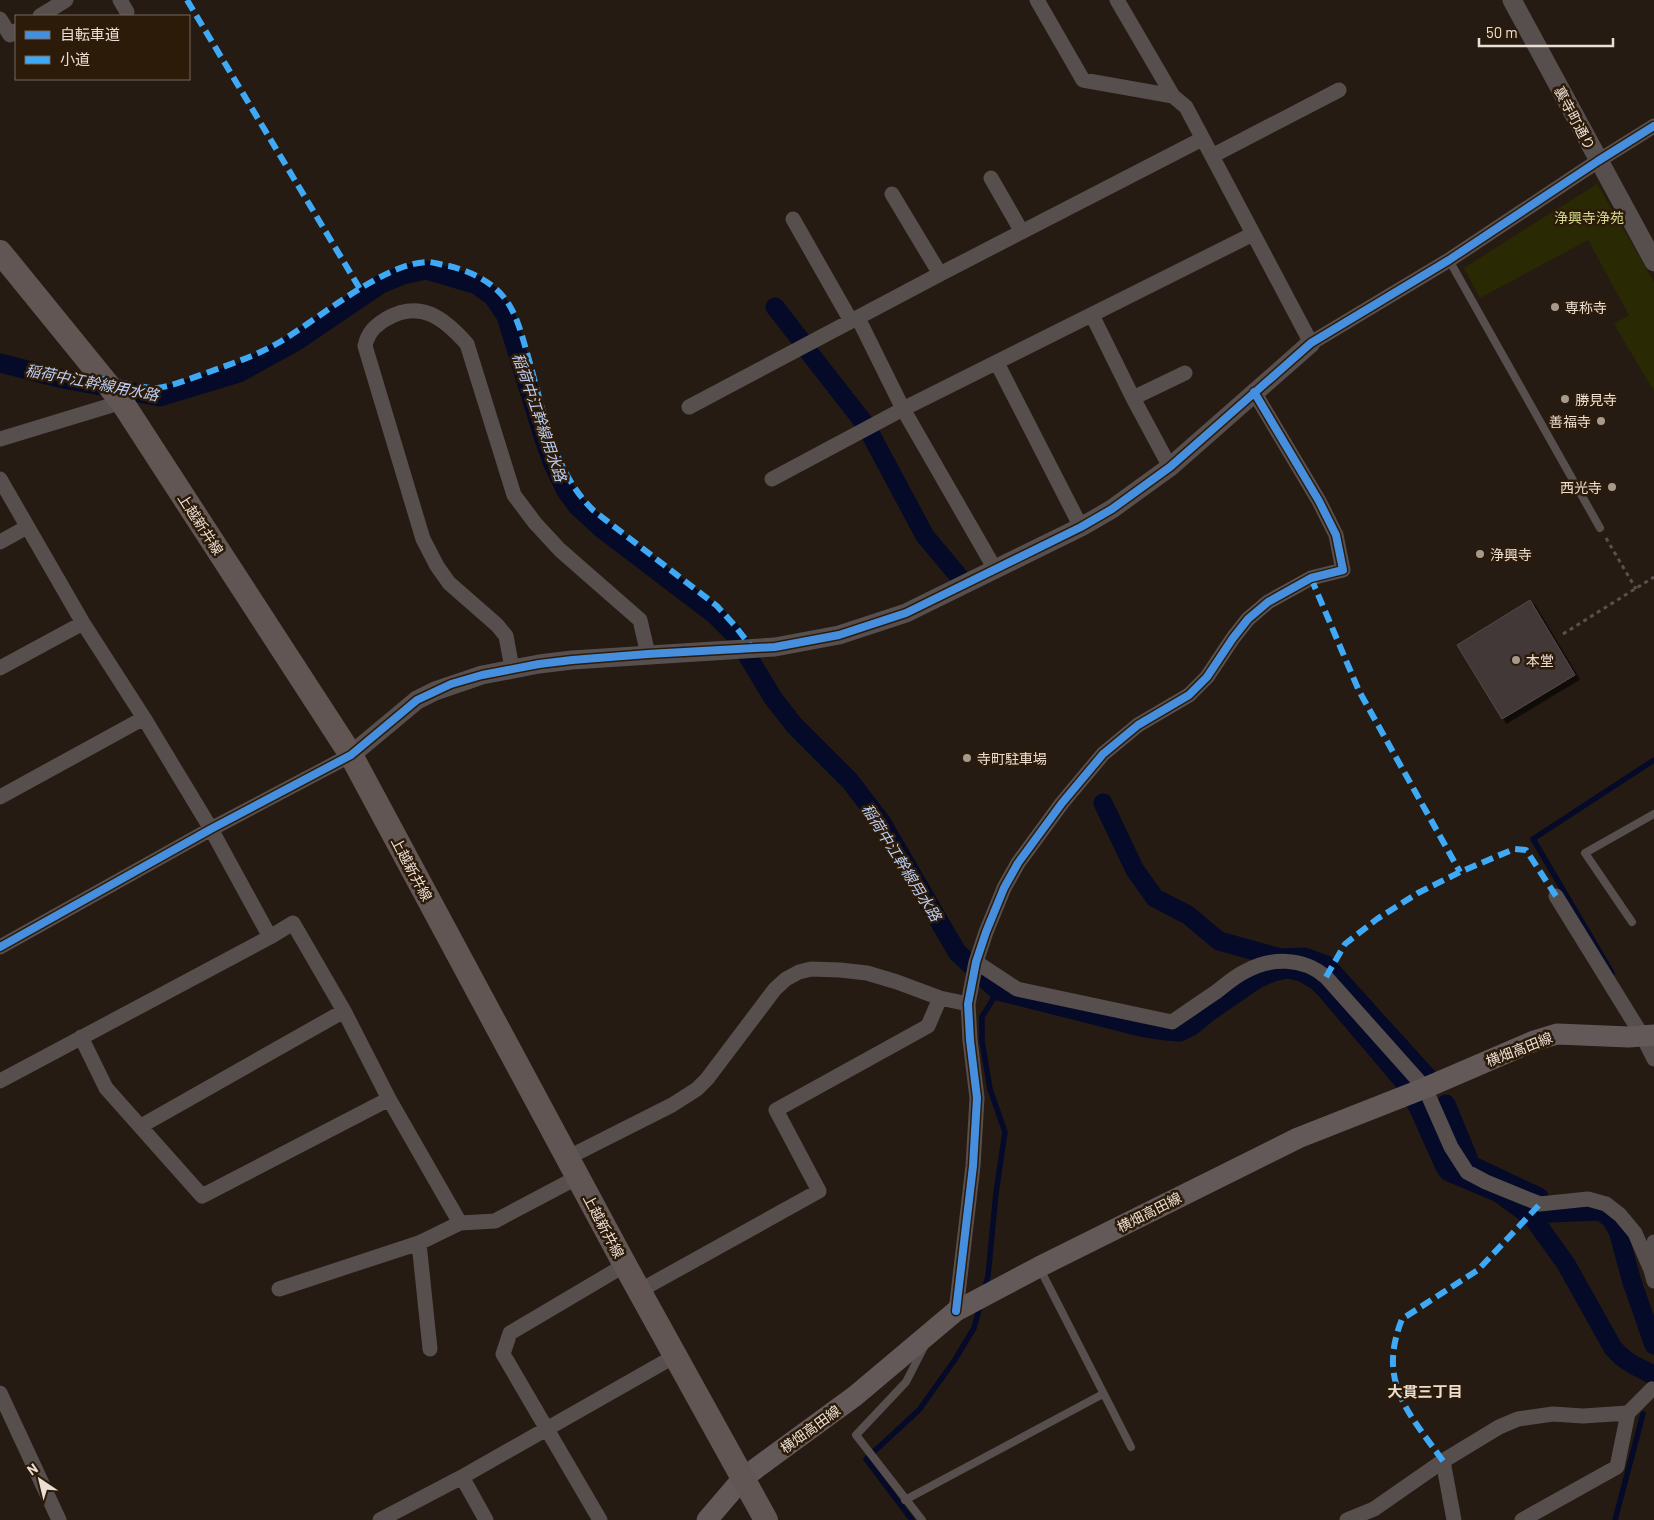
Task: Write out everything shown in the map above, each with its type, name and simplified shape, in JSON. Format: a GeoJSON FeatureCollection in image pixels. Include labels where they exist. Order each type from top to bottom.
{"type":"FeatureCollection","features":[{"type":"Feature","properties":{"kind":"main road","name":"上越新井線"},"geometry":{"type":"LineString","coordinates":[[0,252],[122,402],[351,754],[625,1266],[766,1520]]}},
{"type":"Feature","properties":{"kind":"main road","name":"横畑高田線"},"geometry":{"type":"LineString","coordinates":[[707,1520],[744,1478],[855,1396],[956,1311],[1039,1267],[1298,1138],[1424,1088],[1534,1041],[1557,1034],[1649,1036]]}},
{"type":"Feature","properties":{"kind":"street"},"geometry":{"type":"LineString","coordinates":[[42,15],[66,0]]}},
{"type":"Feature","properties":{"kind":"street"},"geometry":{"type":"LineString","coordinates":[[1037,0],[1084,80],[1173,96]]}},
{"type":"Feature","properties":{"kind":"street"},"geometry":{"type":"LineString","coordinates":[[1118,0],[1173,96],[1186,107],[1311,343]]}},
{"type":"Feature","properties":{"kind":"street","name":"裏寺町通り"},"geometry":{"type":"LineString","coordinates":[[1512,0],[1654,262]]}},
{"type":"Feature","properties":{"kind":"street"},"geometry":{"type":"LineString","coordinates":[[0,19],[10,35],[15,32]]}},
{"type":"Feature","properties":{"kind":"street"},"geometry":{"type":"LineString","coordinates":[[1212,156],[1339,90]]}},
{"type":"Feature","properties":{"kind":"street"},"geometry":{"type":"LineString","coordinates":[[0,947],[351,754],[416,700],[467,679],[512,668],[572,660],[775,647],[839,635],[906,613],[1081,527],[1112,509],[1170,467],[1311,343],[1449,260],[1654,126]]}},
{"type":"Feature","properties":{"kind":"street"},"geometry":{"type":"LineString","coordinates":[[689,407],[940,274],[1202,139]]}},
{"type":"Feature","properties":{"kind":"street"},"geometry":{"type":"LineString","coordinates":[[991,178],[1022,232]]}},
{"type":"Feature","properties":{"kind":"street"},"geometry":{"type":"LineString","coordinates":[[892,194],[940,274]]}},
{"type":"Feature","properties":{"kind":"street"},"geometry":{"type":"LineString","coordinates":[[793,219],[855,320],[903,409],[995,569]]}},
{"type":"Feature","properties":{"kind":"street"},"geometry":{"type":"LineString","coordinates":[[772,479],[903,409],[1253,234]]}},
{"type":"Feature","properties":{"kind":"street"},"geometry":{"type":"LineString","coordinates":[[512,668],[506,636],[497,625],[449,583],[437,566],[423,539],[365,346],[366,339],[371,330],[393,315],[410,310],[426,311],[441,319],[456,331],[467,344],[514,495],[534,523],[560,550],[640,620],[648,654]]}},
{"type":"Feature","properties":{"kind":"street"},"geometry":{"type":"LineString","coordinates":[[1092,315],[1170,467]]}},
{"type":"Feature","properties":{"kind":"street"},"geometry":{"type":"LineString","coordinates":[[997,363],[1081,527]]}},
{"type":"Feature","properties":{"kind":"street"},"geometry":{"type":"LineString","coordinates":[[1133,398],[1185,373]]}},
{"type":"Feature","properties":{"kind":"street"},"geometry":{"type":"LineString","coordinates":[[956,1311],[973,1166],[977,1098],[968,1004],[976,962],[1004,888],[1018,863],[1062,803],[1103,754],[1138,725],[1189,695],[1207,677],[1248,619],[1268,602],[1311,578],[1343,570],[1336,535],[1319,501],[1254,392]]}},
{"type":"Feature","properties":{"kind":"street"},"geometry":{"type":"LineString","coordinates":[[2,436],[122,402]]}},
{"type":"Feature","properties":{"kind":"street"},"geometry":{"type":"LineString","coordinates":[[0,479],[83,623],[212,829],[270,937]]}},
{"type":"Feature","properties":{"kind":"street"},"geometry":{"type":"LineString","coordinates":[[0,542],[27,527]]}},
{"type":"Feature","properties":{"kind":"street"},"geometry":{"type":"LineString","coordinates":[[0,668],[83,623]]}},
{"type":"Feature","properties":{"kind":"street"},"geometry":{"type":"LineString","coordinates":[[0,797],[144,718]]}},
{"type":"Feature","properties":{"kind":"street"},"geometry":{"type":"LineString","coordinates":[[1556,896],[1649,1036],[1654,1059]]}},
{"type":"Feature","properties":{"kind":"street"},"geometry":{"type":"LineString","coordinates":[[0,1081],[294,923],[344,1011],[389,1100],[460,1223]]}},
{"type":"Feature","properties":{"kind":"street"},"geometry":{"type":"LineString","coordinates":[[976,962],[1018,990],[1172,1022],[1244,972],[1262,963],[1278,960],[1293,961],[1310,966],[1326,977],[1424,1088],[1451,1147],[1467,1172],[1486,1182],[1540,1204],[1588,1199],[1606,1204],[1620,1215],[1635,1232],[1652,1275]]}},
{"type":"Feature","properties":{"kind":"street"},"geometry":{"type":"LineString","coordinates":[[279,1289],[419,1243],[460,1223],[495,1221],[572,1168],[697,1089],[775,989],[786,978],[799,972],[811,969],[824,969],[867,973],[940,998],[968,1004]]}},
{"type":"Feature","properties":{"kind":"street"},"geometry":{"type":"LineString","coordinates":[[639,1291],[819,1191],[776,1110],[928,1026],[940,998]]}},
{"type":"Feature","properties":{"kind":"street"},"geometry":{"type":"LineString","coordinates":[[141,1126],[344,1011]]}},
{"type":"Feature","properties":{"kind":"street"},"geometry":{"type":"LineString","coordinates":[[80,1037],[106,1088],[202,1196],[389,1100]]}},
{"type":"Feature","properties":{"kind":"street"},"geometry":{"type":"LineString","coordinates":[[1652,1275],[1654,1242]]}},
{"type":"Feature","properties":{"kind":"street"},"geometry":{"type":"LineString","coordinates":[[419,1243],[430,1349]]}},
{"type":"Feature","properties":{"kind":"street"},"geometry":{"type":"LineString","coordinates":[[600,1520],[503,1354],[510,1333],[625,1266]]}},
{"type":"Feature","properties":{"kind":"street"},"geometry":{"type":"LineString","coordinates":[[380,1520],[462,1477],[675,1356]]}},
{"type":"Feature","properties":{"kind":"street"},"geometry":{"type":"LineString","coordinates":[[1522,1520],[1617,1467],[1628,1413],[1653,1388]]}},
{"type":"Feature","properties":{"kind":"street"},"geometry":{"type":"LineString","coordinates":[[0,1393],[58,1520]]}},
{"type":"Feature","properties":{"kind":"street"},"geometry":{"type":"LineString","coordinates":[[1347,1520],[1374,1509],[1443,1461],[1499,1426],[1518,1419],[1553,1414],[1583,1416],[1628,1413]]}},
{"type":"Feature","properties":{"kind":"street"},"geometry":{"type":"LineString","coordinates":[[1443,1461],[1454,1520]]}},
{"type":"Feature","properties":{"kind":"street"},"geometry":{"type":"LineString","coordinates":[[462,1477],[486,1520]]}},
{"type":"Feature","properties":{"kind":"lane"},"geometry":{"type":"LineString","coordinates":[[1449,260],[1600,528]]}},
{"type":"Feature","properties":{"kind":"lane"},"geometry":{"type":"LineString","coordinates":[[1632,922],[1585,853],[1654,814]]}},
{"type":"Feature","properties":{"kind":"lane"},"geometry":{"type":"LineString","coordinates":[[1039,1267],[1131,1447]]}},
{"type":"Feature","properties":{"kind":"lane"},"geometry":{"type":"LineString","coordinates":[[922,1520],[856,1435],[906,1382],[930,1334]]}},
{"type":"Feature","properties":{"kind":"lane"},"geometry":{"type":"LineString","coordinates":[[905,1500],[1103,1394]]}},
{"type":"Feature","properties":{"kind":"path"},"geometry":{"type":"LineString","coordinates":[[1600,528],[1636,589]]}},
{"type":"Feature","properties":{"kind":"path"},"geometry":{"type":"LineString","coordinates":[[1563,634],[1654,577]]}},
{"type":"Feature","properties":{"kind":"green space","name":"浄興寺浄苑"},"geometry":{"type":"Polygon","coordinates":[[[1597,184],[1654,282],[1654,391],[1614,324],[1629,315],[1588,240],[1480,298],[1464,268],[1597,184]]]}},
{"type":"Feature","properties":{"kind":"building","name":"本堂"},"geometry":{"type":"Polygon","coordinates":[[[1530,600],[1575,675],[1502,719],[1457,645],[1530,600]]]}},
{"type":"Feature","properties":{"kind":"waterway","name":"稲荷中江幹線用水路"},"geometry":{"type":"LineString","coordinates":[[0,363],[63,379],[160,397],[239,373],[297,341],[381,284],[403,275],[426,270],[477,285],[493,297],[506,316],[552,462],[566,491],[577,506],[602,529],[715,615],[735,635],[773,698],[794,725],[850,781],[882,823],[957,952],[998,991],[1141,1027],[1180,1032],[1192,1026],[1257,979],[1273,972],[1288,969],[1302,972],[1317,981],[1327,991],[1405,1083],[1449,1172],[1499,1193],[1533,1218],[1566,1264],[1613,1348],[1627,1361],[1654,1375]]}},
{"type":"Feature","properties":{"kind":"waterway"},"geometry":{"type":"LineString","coordinates":[[775,307],[803,343]]}},
{"type":"Feature","properties":{"kind":"waterway"},"geometry":{"type":"LineString","coordinates":[[808,351],[865,424]]}},
{"type":"Feature","properties":{"kind":"waterway"},"geometry":{"type":"LineString","coordinates":[[871,435],[925,536],[961,579]]}},
{"type":"Feature","properties":{"kind":"waterway"},"geometry":{"type":"LineString","coordinates":[[1612,973],[1533,839],[1654,760]]}},
{"type":"Feature","properties":{"kind":"waterway"},"geometry":{"type":"LineString","coordinates":[[1103,803],[1135,870],[1155,898],[1188,915],[1219,941],[1281,958],[1304,957],[1326,965],[1431,1081]]}},
{"type":"Feature","properties":{"kind":"waterway"},"geometry":{"type":"LineString","coordinates":[[984,1290],[988,1276],[996,1193],[1005,1132],[990,1089],[982,1041],[982,1017],[998,991]]}},
{"type":"Feature","properties":{"kind":"waterway"},"geometry":{"type":"LineString","coordinates":[[1446,1104],[1471,1165],[1539,1197]]}},
{"type":"Feature","properties":{"kind":"waterway"},"geometry":{"type":"LineString","coordinates":[[1549,1213],[1601,1211],[1611,1219],[1618,1231],[1632,1282],[1654,1345]]}},
{"type":"Feature","properties":{"kind":"waterway"},"geometry":{"type":"LineString","coordinates":[[912,1520],[866,1459],[919,1410],[954,1361],[974,1328],[980,1306]]}},
{"type":"Feature","properties":{"kind":"waterway"},"geometry":{"type":"LineString","coordinates":[[1651,1386],[1654,1378]]}},
{"type":"Feature","properties":{"kind":"waterway"},"geometry":{"type":"LineString","coordinates":[[1615,1520],[1643,1414]]}},
{"type":"Feature","properties":{"kind":"marked path"},"geometry":{"type":"LineString","coordinates":[[187,0],[360,289]]}},
{"type":"Feature","properties":{"kind":"marked path"},"geometry":{"type":"LineString","coordinates":[[102,379],[153,388],[177,383],[253,356],[269,348],[352,294],[393,271],[412,264],[430,262],[465,271],[495,288],[506,300],[513,312],[519,326],[551,437],[568,477],[580,495],[594,511],[717,606],[753,649]]}},
{"type":"Feature","properties":{"kind":"marked path"},"geometry":{"type":"LineString","coordinates":[[1311,578],[1359,691],[1460,872]]}},
{"type":"Feature","properties":{"kind":"marked path"},"geometry":{"type":"LineString","coordinates":[[1326,977],[1345,944],[1377,919],[1418,893],[1460,872],[1514,849],[1526,850],[1556,896]]}},
{"type":"Feature","properties":{"kind":"marked path"},"geometry":{"type":"LineString","coordinates":[[1443,1461],[1408,1411],[1395,1379],[1393,1361],[1395,1341],[1402,1319],[1478,1270],[1540,1204]]}},
{"type":"Feature","properties":{"kind":"cycle path"},"geometry":{"type":"LineString","coordinates":[[0,947],[211,829],[351,755],[417,700],[451,684],[482,675],[539,664],[648,654],[775,647],[839,635],[906,613],[1081,527],[1112,509],[1170,467],[1311,343],[1449,260],[1654,126]]}},
{"type":"Feature","properties":{"kind":"cycle path"},"geometry":{"type":"LineString","coordinates":[[956,1311],[973,1166],[977,1098],[968,1004],[976,962],[1004,888],[1018,863],[1062,803],[1103,754],[1138,725],[1189,695],[1207,677],[1248,619],[1268,602],[1311,578],[1343,570],[1336,535],[1319,501],[1254,392]]}},
{"type":"Feature","properties":{"kind":"place","name":"専称寺"},"geometry":{"type":"Point","coordinates":[1555,307]}},
{"type":"Feature","properties":{"kind":"place","name":"勝見寺"},"geometry":{"type":"Point","coordinates":[1565,399]}},
{"type":"Feature","properties":{"kind":"place","name":"善福寺"},"geometry":{"type":"Point","coordinates":[1601,421]}},
{"type":"Feature","properties":{"kind":"place","name":"西光寺"},"geometry":{"type":"Point","coordinates":[1612,487]}},
{"type":"Feature","properties":{"kind":"place","name":"浄興寺"},"geometry":{"type":"Point","coordinates":[1480,554]}},
{"type":"Feature","properties":{"kind":"place","name":"本堂"},"geometry":{"type":"Point","coordinates":[1516,660]}},
{"type":"Feature","properties":{"kind":"place","name":"寺町駐車場"},"geometry":{"type":"Point","coordinates":[967,758]}},
{"type":"Feature","properties":{"kind":"district","name":"大貫三丁目"},"geometry":{"type":"Point","coordinates":[1425,1391]}}]}
